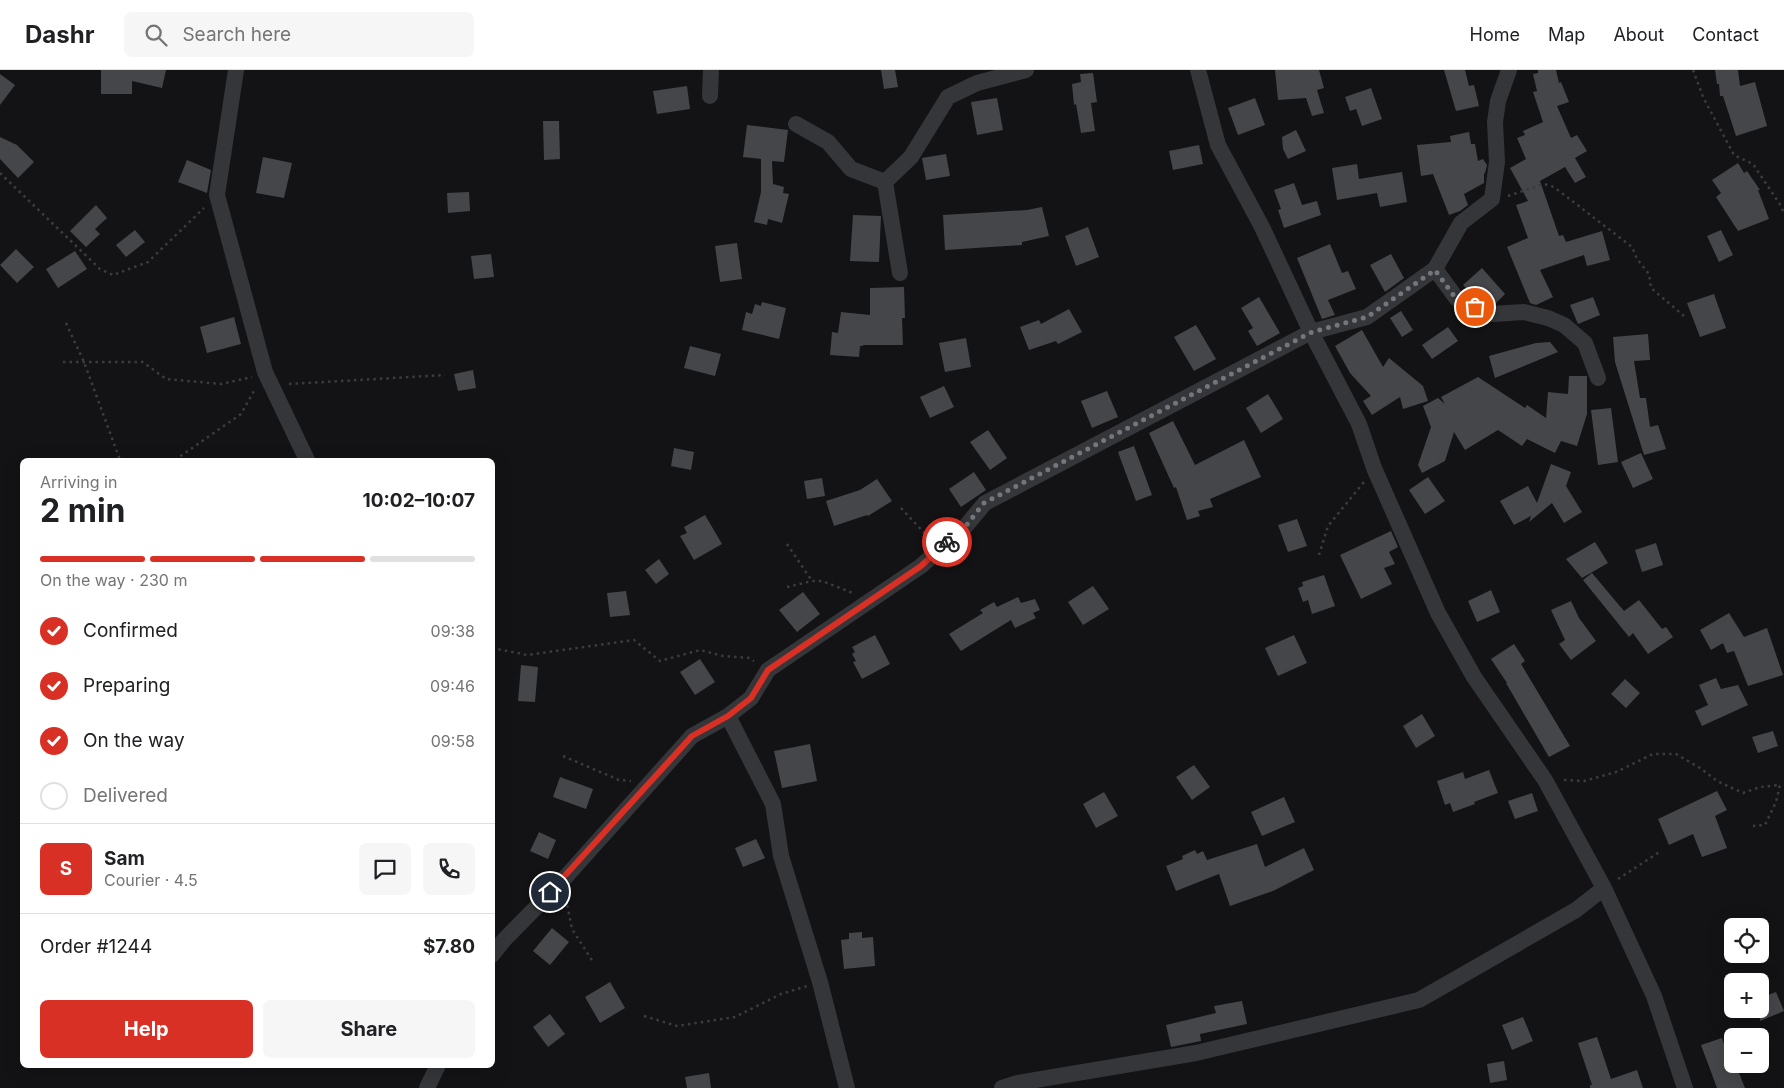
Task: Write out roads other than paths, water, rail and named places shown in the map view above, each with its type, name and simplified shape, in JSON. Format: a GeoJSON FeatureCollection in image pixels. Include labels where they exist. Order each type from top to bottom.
{"type":"FeatureCollection","features":[{"type":"Feature","properties":{"kind":"street"},"geometry":{"type":"LineString","coordinates":[[236,70],[218,195],[267,379],[307,458]]}},
{"type":"Feature","properties":{"kind":"street"},"geometry":{"type":"LineString","coordinates":[[710,96],[711,70]]}},
{"type":"Feature","properties":{"kind":"street"},"geometry":{"type":"LineString","coordinates":[[885,182],[911,157],[948,97],[977,83],[1026,70]]}},
{"type":"Feature","properties":{"kind":"street"},"geometry":{"type":"LineString","coordinates":[[1198,70],[1218,145],[1262,228],[1359,424],[1374,468],[1438,613],[1474,677],[1544,780],[1604,888],[1654,996],[1685,1088]]}},
{"type":"Feature","properties":{"kind":"street"},"geometry":{"type":"LineString","coordinates":[[495,951],[562,881],[692,736],[728,716],[751,698],[768,670],[921,566],[965,527],[984,503],[1312,332],[1367,317],[1435,270],[1461,223],[1492,199],[1496,162],[1495,122],[1498,101],[1509,70]]}},
{"type":"Feature","properties":{"kind":"street"},"geometry":{"type":"LineString","coordinates":[[796,124],[828,142],[851,169],[885,182]]}},
{"type":"Feature","properties":{"kind":"street"},"geometry":{"type":"LineString","coordinates":[[885,182],[900,274]]}},
{"type":"Feature","properties":{"kind":"street"},"geometry":{"type":"LineString","coordinates":[[1435,270],[1457,300],[1493,314],[1524,312],[1548,318],[1564,325],[1585,343],[1598,378]]}},
{"type":"Feature","properties":{"kind":"street"},"geometry":{"type":"LineString","coordinates":[[728,716],[773,804],[781,856],[820,982],[847,1088]]}},
{"type":"Feature","properties":{"kind":"street"},"geometry":{"type":"LineString","coordinates":[[1002,1088],[1018,1082],[1196,1053],[1419,1000],[1576,910],[1604,888]]}},
{"type":"Feature","properties":{"kind":"street"},"geometry":{"type":"LineString","coordinates":[[427,1088],[437,1068]]}}]}
